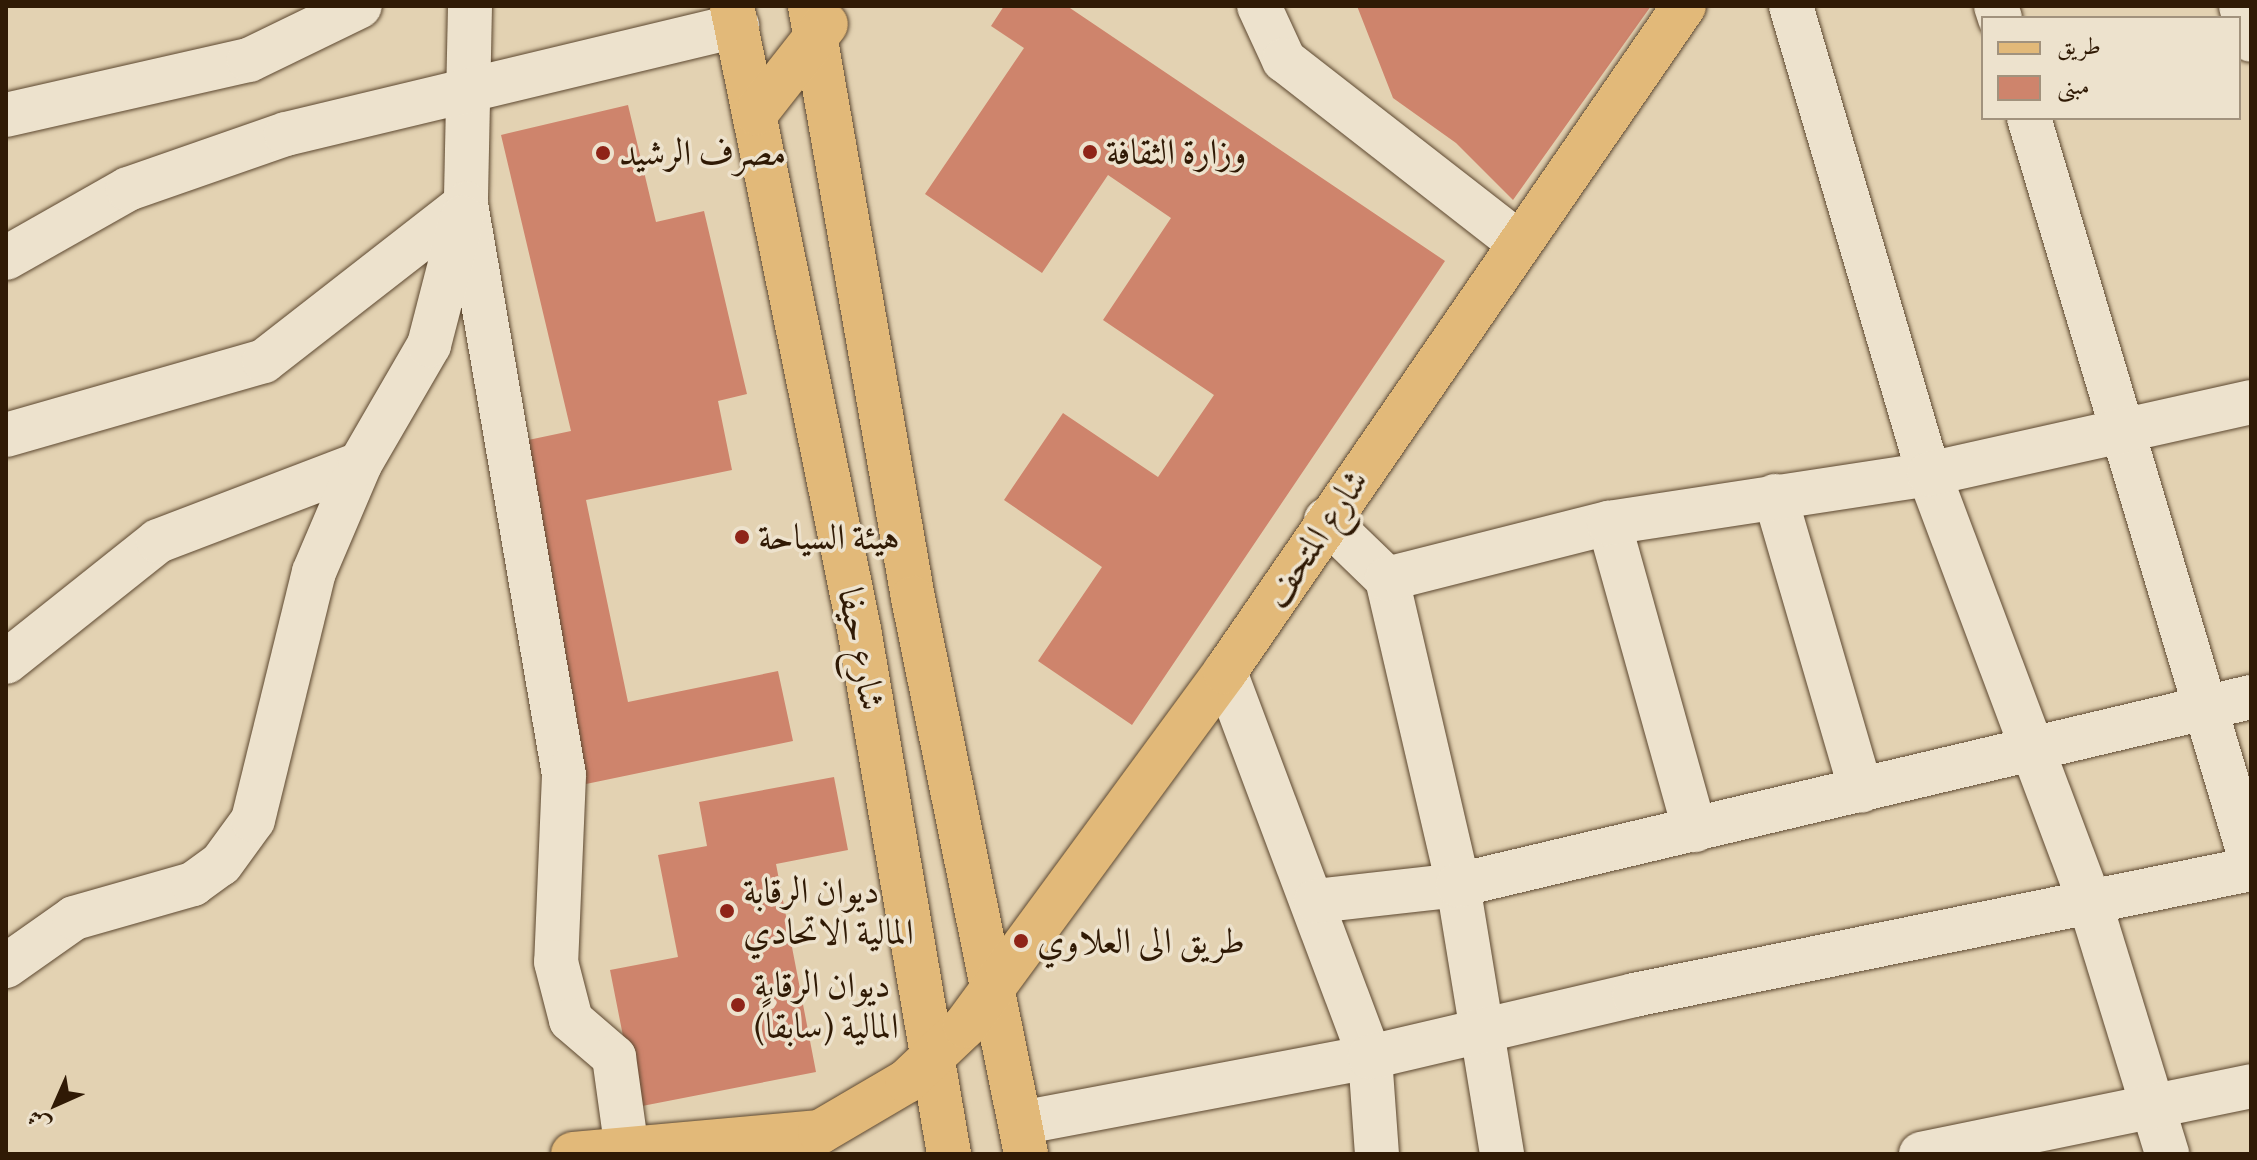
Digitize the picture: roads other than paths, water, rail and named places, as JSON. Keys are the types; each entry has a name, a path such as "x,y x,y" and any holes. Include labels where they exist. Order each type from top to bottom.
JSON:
{"main road":[{"name":"شارع المتحف","path":"936,1076 992,991 1225,672 1326,520 1684,6"},
{"name":"شارع حيفا","path":"734,16 756,113 913,928 949,1154"},
{"name":"شارع حيفا","path":"822,17 913,598 1023,1139"},
{"path":"756,113 822,17"},
{"path":"913,928 939,962 992,991"},
{"path":"573,1154 688,1151 820,1132 878,1101 976,1063 1011,1076"}],"street":[{"path":"6,115 249,60 360,6"},
{"path":"6,966 74,918 193,884 221,864 253,820 314,572 360,464 429,345 466,204 472,89 470,6"},
{"path":"1259,6 1284,60 1519,243"},
{"path":"1791,6 1929,474 2028,752 2090,903 2167,1154"},
{"path":"2241,6 2251,40"},
{"path":"6,258 128,189 286,134 472,89 734,16"},
{"path":"2030,120 2203,709 2251,861"},
{"path":"6,435 264,361 466,204"},
{"path":"466,204 564,775 556,962 571,1020 614,1057 627,1151"},
{"path":"1387,579 1609,523 1929,474 2251,402"},
{"path":"6,662 158,541 360,464"},
{"path":"1775,496 1861,791"},
{"path":"1326,520 1387,579 1458,885 1477,1030 1502,1154"},
{"path":"1609,523 1695,830"},
{"path":"1225,672 1316,901 1370,1057 1377,1154"},
{"path":"1316,901 1458,885 2251,697"},
{"path":"1023,1139 1477,1030 2251,869"},
{"path":"1921,1154 2251,1086"}],"place":[{"name":"وزارة الثقافة","path":"1090,152"},
{"name":"مصرف الرشيد","path":"603,153"},
{"name":"هيئة السياحة","path":"742,537"},
{"name":"ديوان الرقابة المالية الاتحادي","path":"727,911"},
{"name":"طريق الى العلاوي","path":"1021,941"},
{"name":"ديوان الرقابة المالية (سابقاً)","path":"738,1005"}]}
